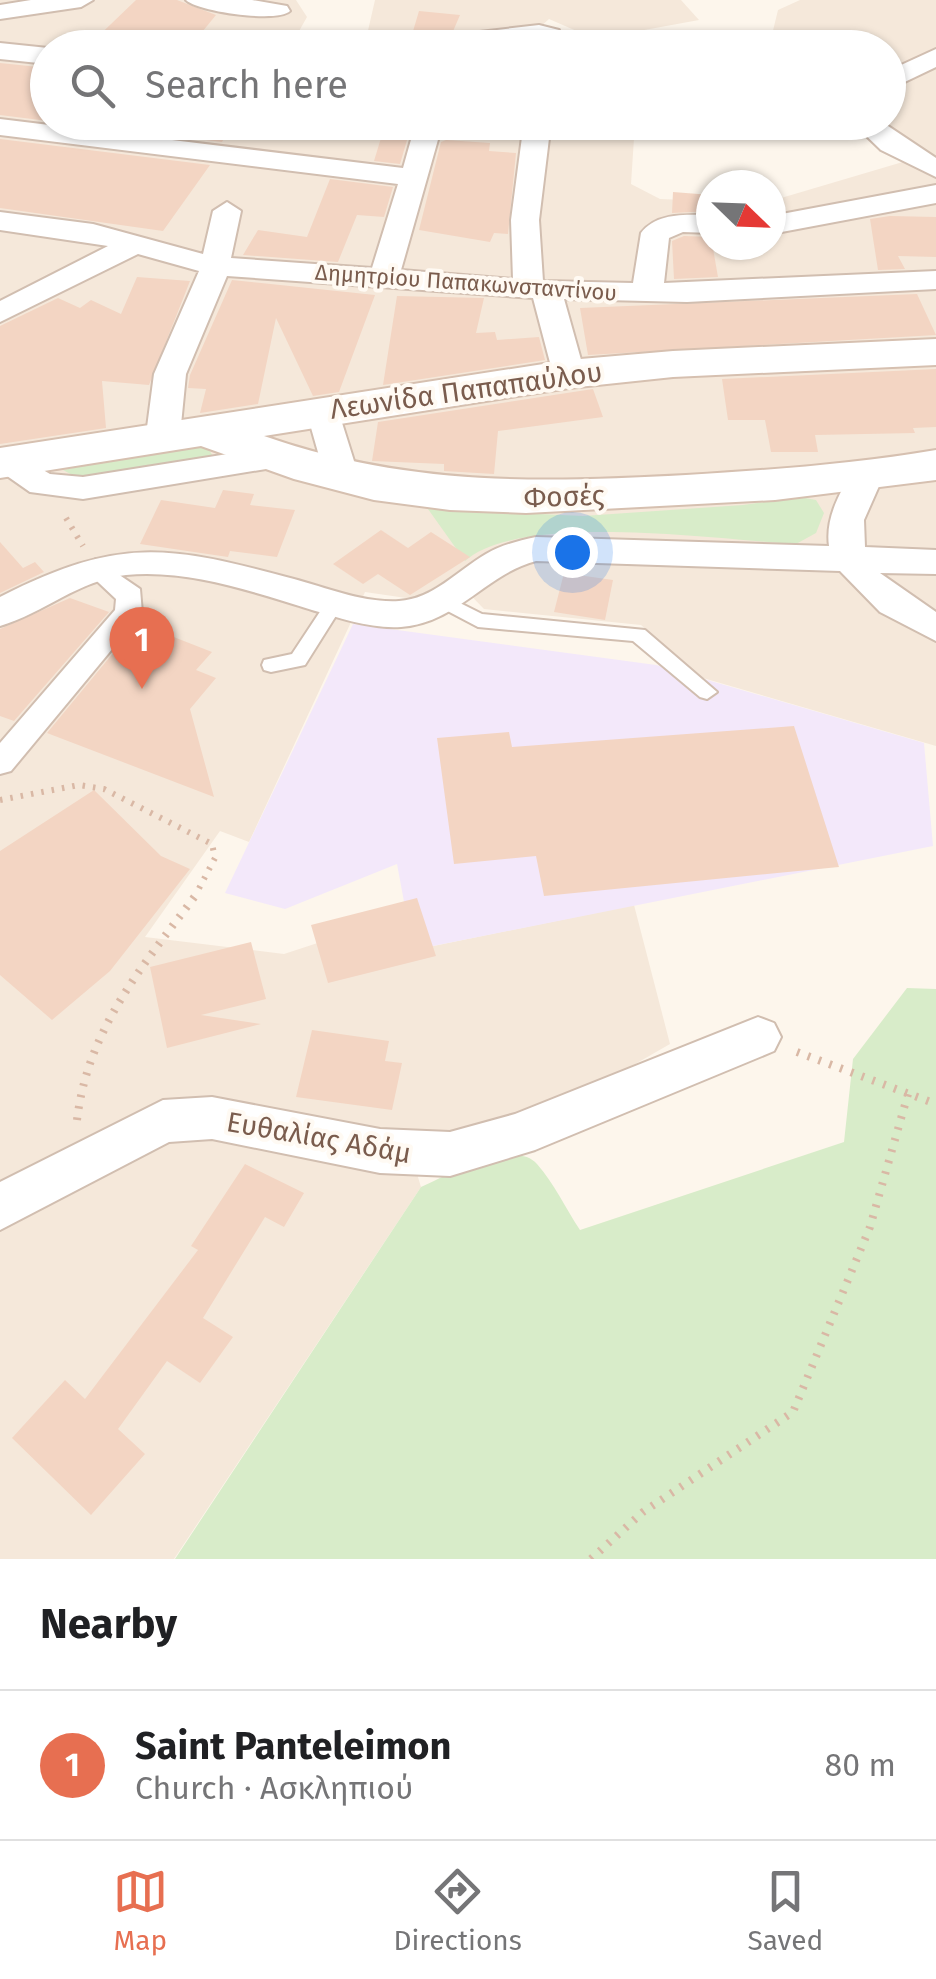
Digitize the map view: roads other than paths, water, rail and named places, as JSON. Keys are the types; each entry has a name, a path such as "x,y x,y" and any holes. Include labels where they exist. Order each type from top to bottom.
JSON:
{"main road":[{"name":"Λεωνίδα Παπαπαύλου","path":"4,462 569,374 673,364 936,352"},
{"name":"Φοσές","path":"181,432 342,477 409,490 515,498 866,477 936,465"}],"street":[{"path":"0,12 81,0"},
{"path":"198,0 278,11"},
{"path":"0,51 30,54"},
{"path":"906,73 936,57"},
{"path":"0,128 30,132"},
{"path":"100,140 415,178"},
{"path":"384,278 425,140"},
{"path":"536,140 525,220 537,290 569,374"},
{"path":"886,140 936,169"},
{"path":"786,222 936,194"},
{"path":"181,432 170,374 215,266 227,211"},
{"name":"Δημητρίου Παπακωνσταντίνου","path":"0,221 93,233 215,266 537,290 648,294 936,280"},
{"path":"648,294 650,250 656,233 679,223 696,224"},
{"path":"0,313 135,244"},
{"path":"0,248 57,257 84,269"},
{"path":"322,410 342,477"},
{"path":"4,462 42,484 71,488 278,457"},
{"path":"866,477 846,525 851,560 898,605 936,628"},
{"path":"0,613 96,568 134,562 191,567 335,603 399,614 430,610 503,560 536,549 936,562"},
{"path":"0,764 128,613 130,596 96,568"},
{"name":"Ευθαλίας Αδάμ","path":"0,1208 146,1128 196,1117 394,1153 450,1154 518,1135 758,1037"}],"lane":[{"path":"446,602 478,620 638,635 707,692"},
{"path":"271,666 298,660 335,603"}],"place":[{"name":"Saint Panteleimon","path":"142,689"}]}
